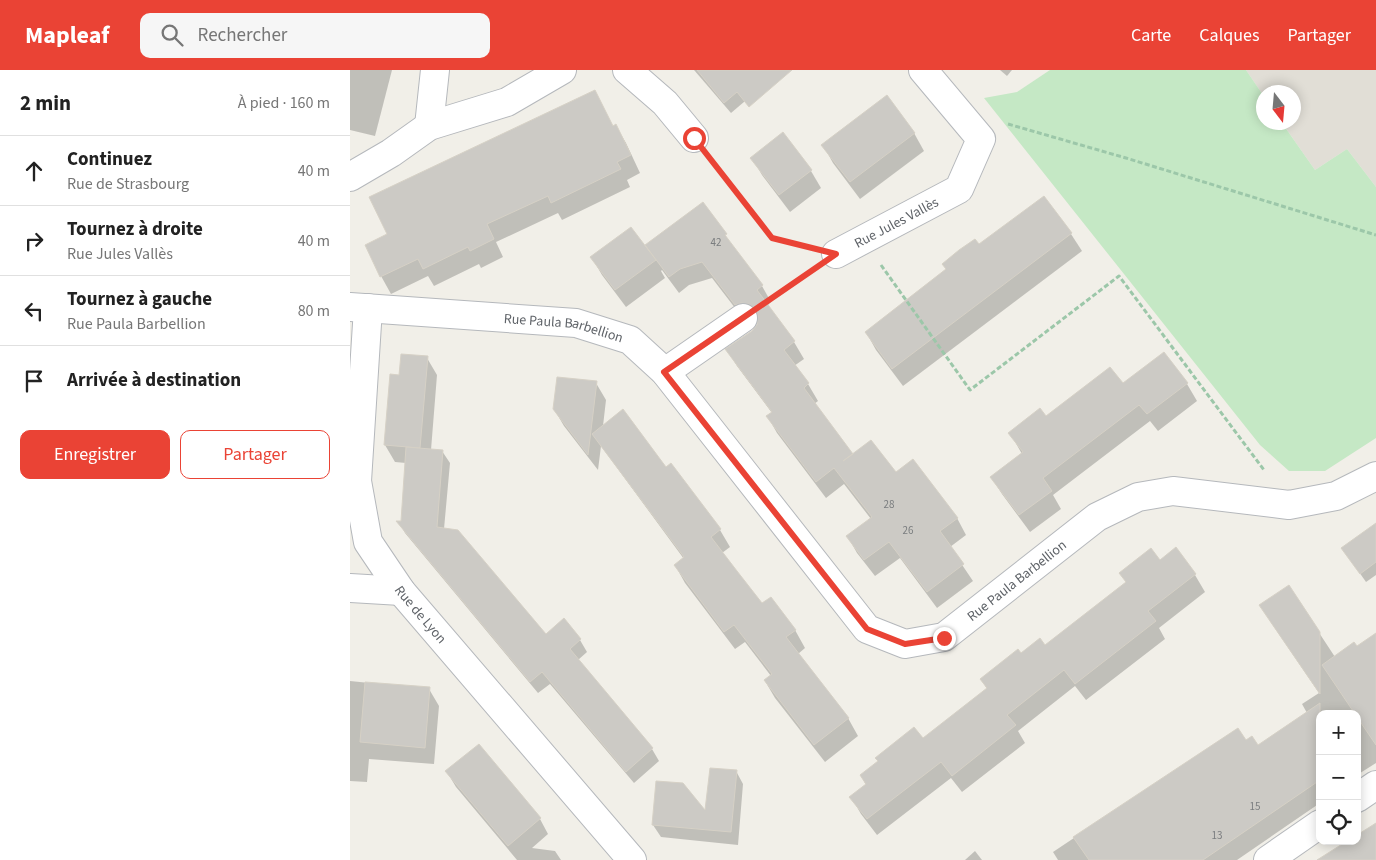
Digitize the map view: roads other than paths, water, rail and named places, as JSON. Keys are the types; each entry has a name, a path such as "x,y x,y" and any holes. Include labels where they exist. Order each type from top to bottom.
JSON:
{"street":[{"path":"429,126 435,70"},
{"path":"350,177 391,153 429,126 507,102 562,70"},
{"path":"627,70 665,103 694,138"},
{"name":"Rue Jules Vallès","path":"836,254 959,189 980,139 923,70"},
{"name":"Rue Paula Barbellion","path":"359,307 576,323 630,340 664,372 867,629 905,644 944,638 1097,518 1138,497 1173,492 1289,505 1336,496 1376,476"},
{"name":"Rue de Lyon","path":"359,307 356,481 368,542 401,591 632,860"},
{"path":"664,372 743,318"},
{"path":"350,588 401,591"},
{"path":"1361,795 1376,786"},
{"path":"1268,860 1316,827"}]}
